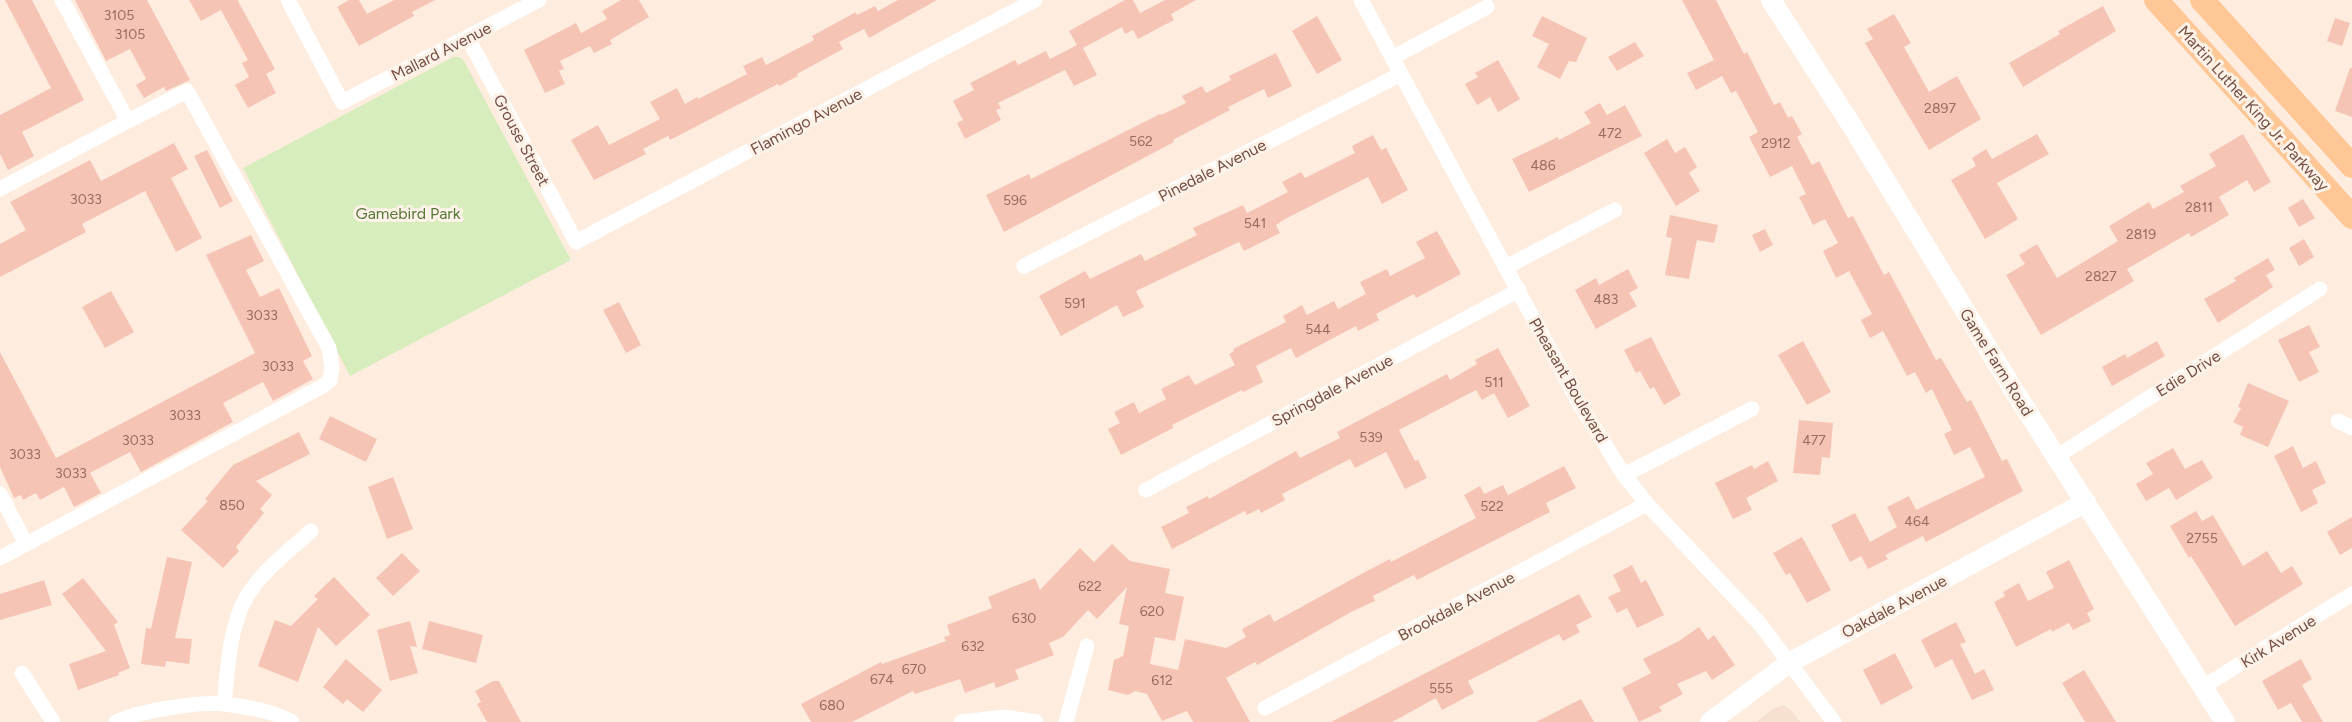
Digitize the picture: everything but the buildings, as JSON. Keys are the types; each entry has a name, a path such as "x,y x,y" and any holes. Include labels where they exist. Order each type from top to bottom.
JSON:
{"main road":[{"name":"Martin Luther King Jr. Parkway","path":"2156,0 2352,217"},
{"name":"Martin Luther King Jr. Parkway","path":"2202,0 2352,166"}],"street":[{"path":"62,0 128,122"},
{"name":"Mallard Avenue","path":"288,0 342,102 539,0"},
{"name":"Flamingo Avenue","path":"576,242 1035,0"},
{"name":"Pheasant Boulevard","path":"1360,0 1580,405 1624,475 1647,504 1760,624 1834,722"},
{"name":"Game Farm Road","path":"1771,0 1852,126 2056,457 2225,722"},
{"path":"1392,58 1487,7"},
{"name":"Grouse Street","path":"468,38 576,242"},
{"name":"Pinedale Avenue","path":"1024,266 1401,74"},
{"path":"0,189 187,91 329,348 332,368 330,380 323,386 0,558"},
{"path":"1506,267 1615,210"},
{"name":"Edie Drive","path":"2056,457 2320,289"},
{"name":"Springdale Avenue","path":"1146,490 1519,291"},
{"path":"1624,475 1752,409"},
{"path":"2338,421 2352,428"},
{"path":"0,494 26,544"},
{"name":"Oakdale Avenue","path":"1710,722 1789,663 2086,502"},
{"name":"Brookdale Avenue","path":"1265,708 1647,504"},
{"path":"224,704 231,641 246,597 270,567 311,531"},
{"name":"Kirk Avenue","path":"2203,687 2352,594"},
{"path":"1066,722 1087,646"},
{"path":"22,673 53,722"},
{"path":"116,722 172,708 224,704 284,717 292,722"},
{"path":"961,722 1005,717 1036,722"}],"shaded area":[{"path":"1783,705 1791,710 1800,722 1757,722 1771,710"}],"green space":[{"name":"Gamebird Park","path":"453,57 460,57 464,61 571,260 350,376 243,168"}]}
